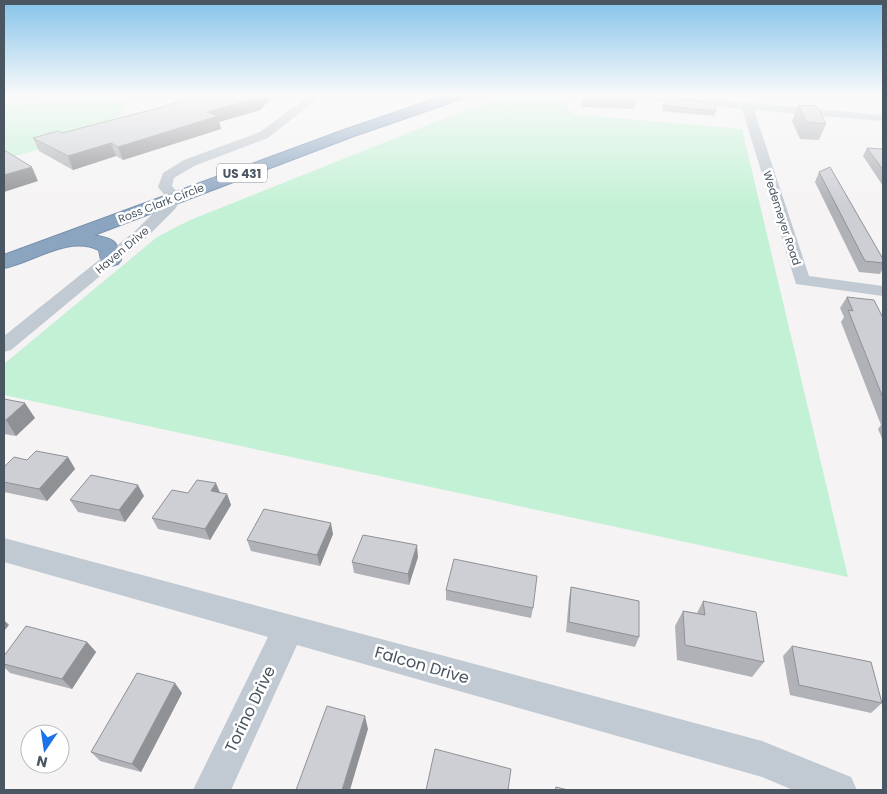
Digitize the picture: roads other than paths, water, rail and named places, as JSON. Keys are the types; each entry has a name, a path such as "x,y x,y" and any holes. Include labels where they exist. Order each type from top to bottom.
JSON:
{"highway":[{"name":"Ross Clark Circle","path":"4,262 55,243 170,193 331,132"},
{"name":"Ross Clark Circle","path":"4,246 353,132"},
{"path":"55,243 86,240 100,241 109,247 111,260"}],"street":[{"name":"Haven Drive","path":"4,346 111,260 157,220 170,193 168,176 181,167 267,132"},
{"name":"Wedemeyer Road","path":"755,132 802,280 883,292"},
{"name":"Falcon Drive","path":"4,550 762,759 838,790"},
{"name":"Torino Drive","path":"212,790 289,628"}]}
